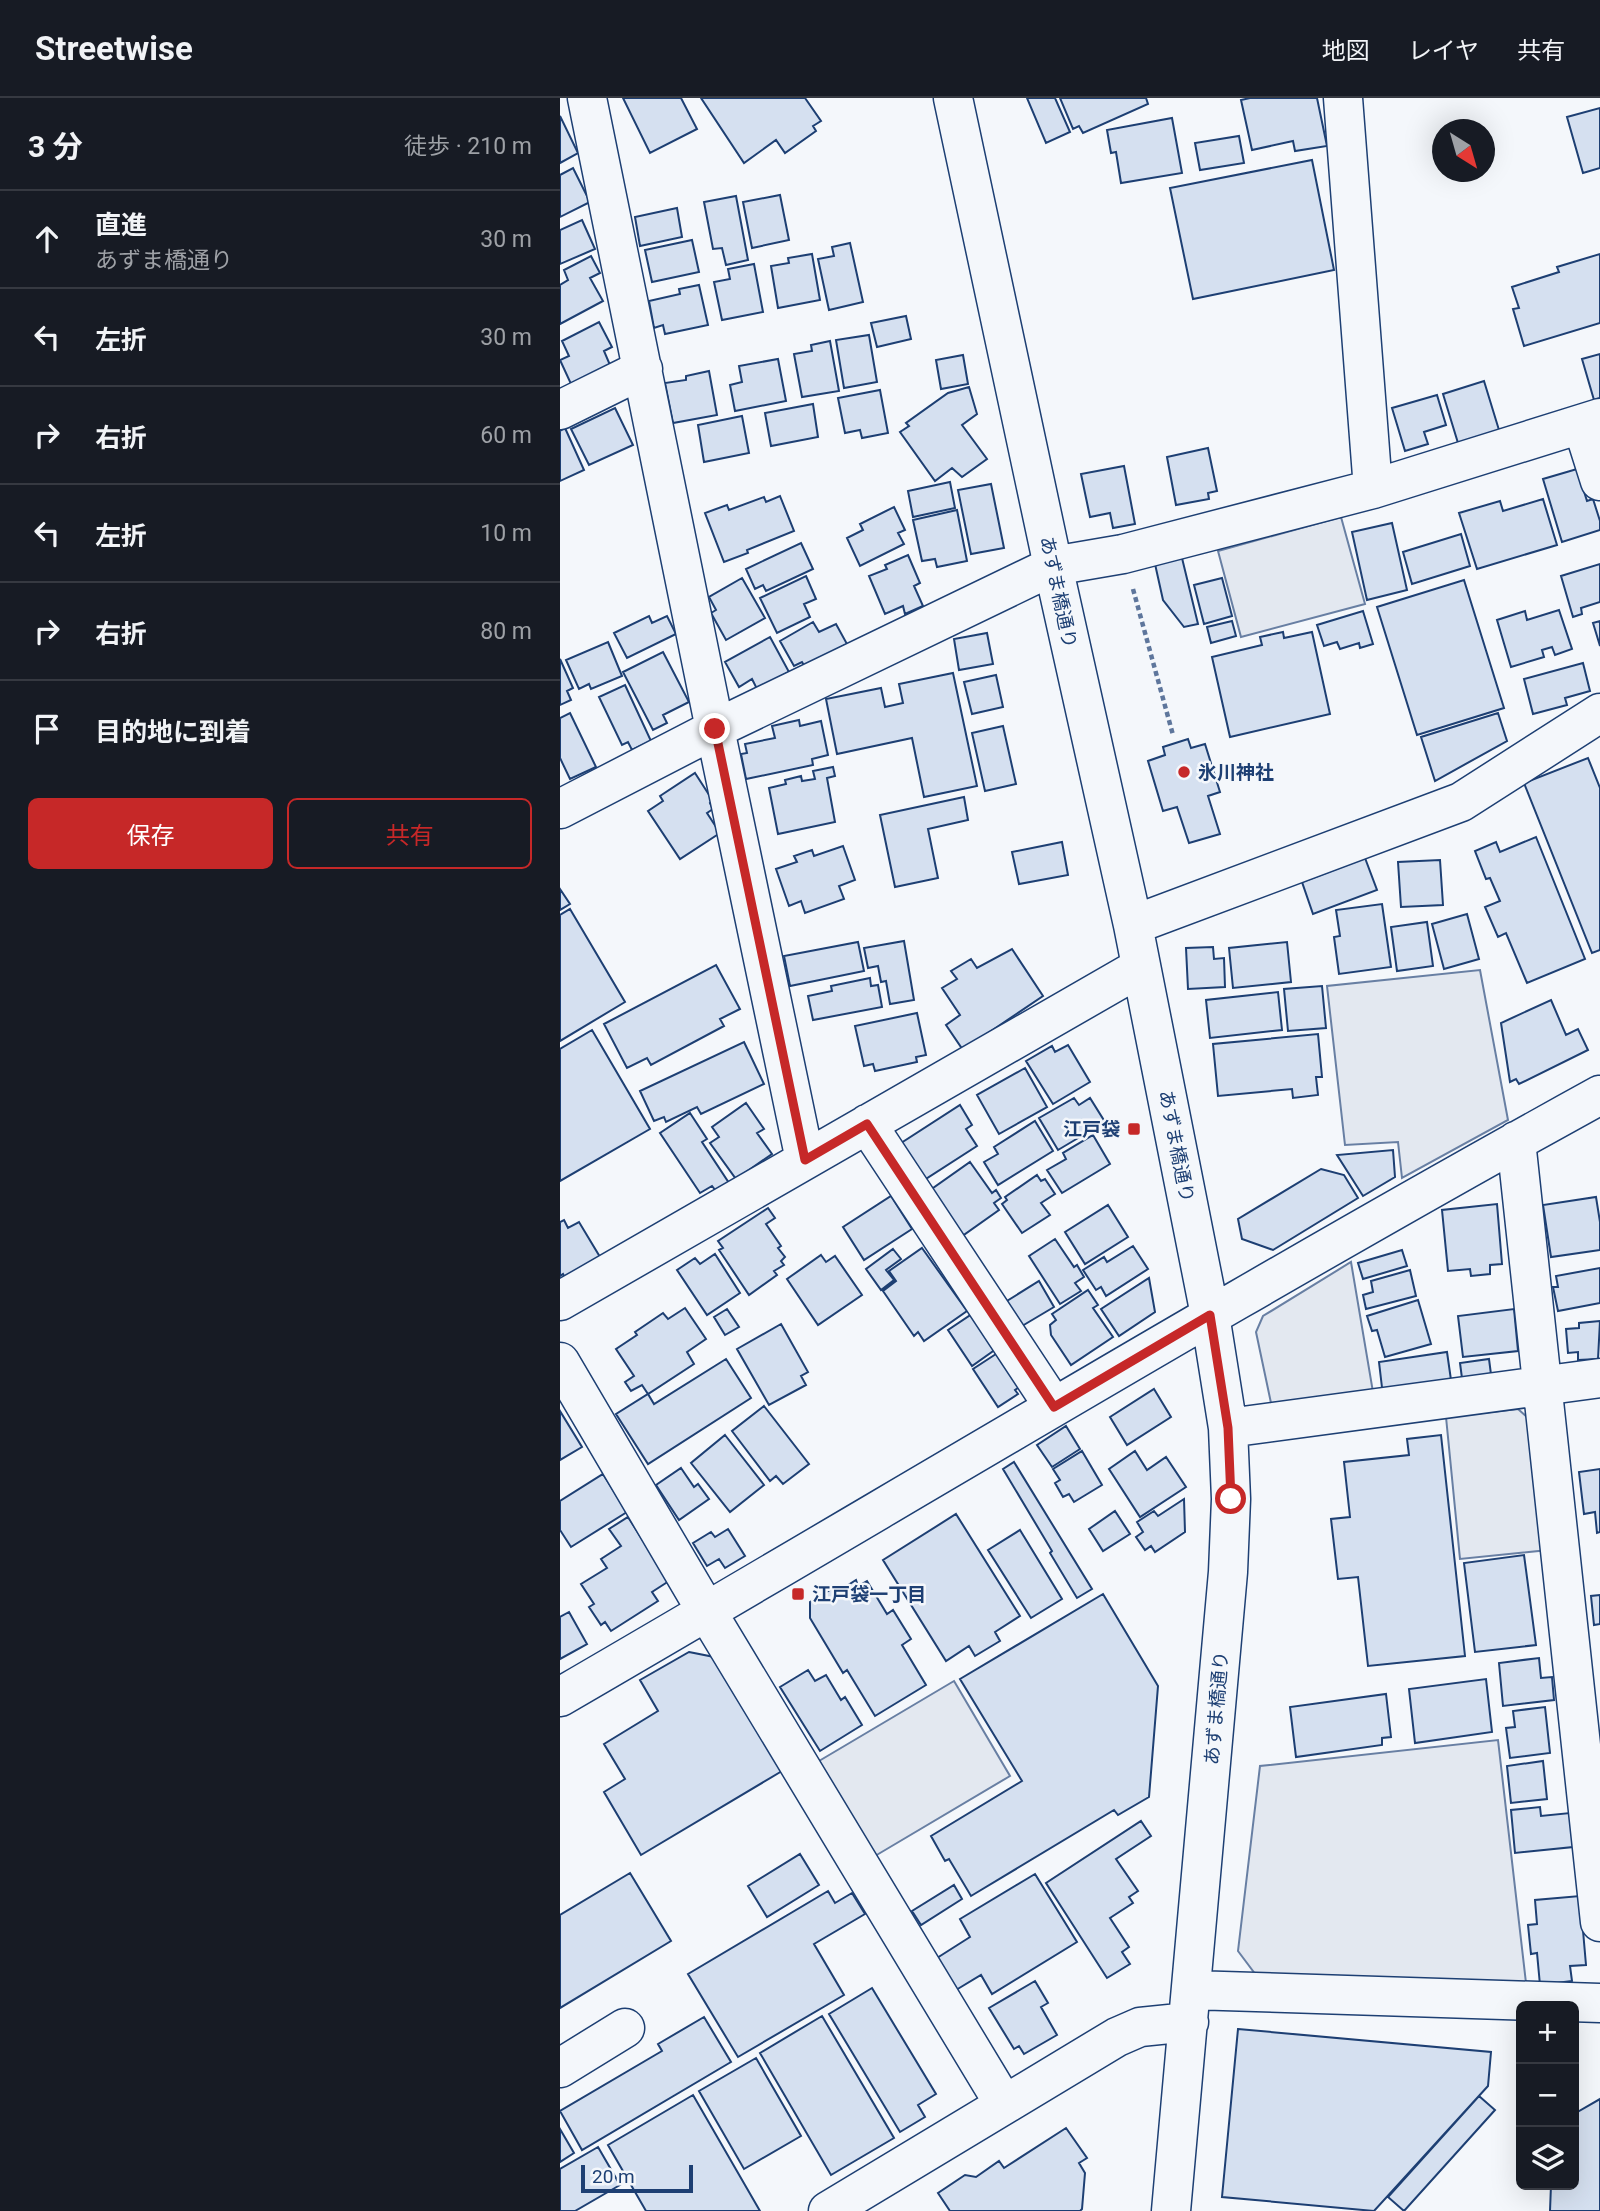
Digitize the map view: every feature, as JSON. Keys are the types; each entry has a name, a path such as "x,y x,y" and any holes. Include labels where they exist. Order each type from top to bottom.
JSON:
{"street":[{"path":"587,98 805,1160"},
{"name":"あずま橋通り","path":"953,98 1133,925 1210,1315 1228,1428 1231,1499 1228,1572 1171,2211"},
{"path":"1343,98 1373,489"},
{"path":"560,410 643,369"},
{"path":"560,809 715,729 1053,566 1123,554 1373,489 1591,421 1600,481"},
{"path":"1133,925 1461,802 1600,713"},
{"path":"560,1301 1141,967"},
{"path":"560,1697 1210,1315 1600,1095"},
{"path":"867,1124 1054,1407"},
{"path":"1516,1141 1542,1387 1588,1689 1600,1922"},
{"path":"560,1362 707,1612 1004,2104"},
{"path":"1228,1428 1600,1378"},
{"path":"828,2211 1117,2037 1190,2006 1600,2003"},
{"path":"560,2067 625,2028"}],"path":[{"path":"1123,554 1172,734"}],"shaded area":[{"path":"1341,517 1365,604 1241,637 1218,551"},
{"path":"1480,970 1508,1120 1402,1178 1398,1142 1345,1145 1327,986"},
{"path":"1351,1262 1374,1398 1271,1403 1256,1332 1263,1316"},
{"path":"1518,1409 1535,1424 1548,1550 1460,1559 1446,1417"},
{"path":"954,1681 1010,1776 875,1856 819,1761"},
{"path":"1498,1740 1526,1983 1256,1975 1238,1951 1260,1766"}],"building":[{"path":"623,98 681,98 697,129 650,153"},
{"path":"701,98 805,98 821,121 813,126 816,131 785,153 776,140 744,163"},
{"path":"1027,98 1055,98 1070,132 1046,143"},
{"path":"1060,98 1146,98 1148,104 1083,133 1079,126 1073,129"},
{"path":"1317,98 1327,146 1295,151 1293,141 1252,150 1241,100"},
{"path":"1600,108 1600,168 1583,173 1567,117"},
{"path":"560,116 578,153 560,163"},
{"path":"1172,118 1182,173 1121,183 1116,152 1111,153 1107,130"},
{"path":"1239,136 1244,163 1200,170 1195,143"},
{"path":"1312,160 1334,270 1193,299 1170,188"},
{"path":"573,168 590,202 560,217 560,175"},
{"path":"780,195 789,240 752,248 743,202"},
{"path":"736,196 748,260 726,265 722,248 713,249 704,202"},
{"path":"677,208 682,237 640,246 635,217"},
{"path":"582,220 595,249 560,264 560,230"},
{"path":"692,240 699,272 652,282 645,250"},
{"path":"850,243 863,302 829,310 818,259 834,256 832,247"},
{"path":"812,254 820,300 778,308 771,266 789,263 788,258"},
{"path":"1600,254 1600,323 1524,346 1513,309 1519,308 1512,287 1559,272 1557,267"},
{"path":"591,256 600,273 590,278 603,301 560,324 560,285 568,280 564,270"},
{"path":"754,264 763,312 722,320 714,282 730,279 728,269"},
{"path":"699,285 708,325 665,334 663,325 654,328 649,301 680,294 679,289"},
{"path":"906,316 911,339 877,347 871,323"},
{"path":"599,322 612,347 604,351 610,365 571,384 560,360 569,356 562,341"},
{"path":"869,335 877,382 844,388 836,340"},
{"path":"830,341 839,391 802,397 794,354 812,351 811,345"},
{"path":"1600,354 1600,398 1594,400 1582,359"},
{"path":"963,355 968,384 941,389 936,360"},
{"path":"778,359 786,401 735,411 730,385 742,382 739,366"},
{"path":"709,371 717,415 673,423 665,383 686,380 686,376"},
{"path":"1484,381 1499,430 1458,443 1443,394"},
{"path":"969,387 977,414 962,425 987,459 962,477 952,468 935,481 900,432 909,426 906,423 948,393"},
{"path":"880,390 888,433 862,438 860,430 845,433 838,398"},
{"path":"1437,395 1446,425 1424,432 1428,444 1405,451 1392,408"},
{"path":"813,404 818,437 771,446 765,413"},
{"path":"615,408 633,445 589,465 571,429"},
{"path":"742,416 749,453 704,462 698,425"},
{"path":"565,428 584,470 560,481 560,431"},
{"path":"1208,448 1217,491 1208,493 1209,499 1176,505 1167,457"},
{"path":"1124,466 1135,524 1113,528 1110,513 1090,517 1081,474"},
{"path":"1577,469 1587,501 1593,499 1600,530 1562,542 1543,479"},
{"path":"950,482 955,508 913,517 908,491"},
{"path":"991,484 1004,548 971,554 958,490"},
{"path":"780,496 794,531 724,562 705,513 727,505 729,510 764,497 766,502"},
{"path":"1543,499 1557,545 1477,569 1459,513 1500,501 1503,511"},
{"path":"894,507 905,530 898,533 904,544 860,566 847,538 863,530 860,524"},
{"path":"957,510 967,561 937,567 935,559 922,561 913,520"},
{"path":"1392,523 1407,590 1367,600 1352,532"},
{"path":"1461,534 1470,566 1412,584 1403,552"},
{"path":"801,543 813,569 766,591 763,585 755,589 746,569"},
{"path":"908,555 920,583 914,586 923,606 905,614 903,606 885,614 869,576 887,569 885,565"},
{"path":"1182,558 1198,624 1184,627 1163,600 1155,564"},
{"path":"1600,564 1600,602 1581,608 1582,614 1573,617 1561,576"},
{"path":"806,576 816,599 804,604 810,617 777,633 760,598"},
{"path":"742,578 765,618 726,640 711,613 716,610 709,597"},
{"path":"1222,578 1232,616 1204,624 1194,585"},
{"path":"1464,580 1504,708 1417,735 1377,607"},
{"path":"1559,610 1572,649 1555,655 1552,647 1542,650 1544,657 1511,667 1497,620 1525,611 1527,620"},
{"path":"1363,611 1373,644 1360,648 1359,643 1340,649 1337,642 1324,646 1317,625"},
{"path":"649,616 652,623 667,616 676,634 627,658 614,633"},
{"path":"1232,621 1236,636 1211,643 1207,627"},
{"path":"1600,621 1600,646 1593,623"},
{"path":"813,622 819,632 836,624 847,644 805,667 802,662 794,666 780,641"},
{"path":"1283,632 1284,638 1312,632 1330,714 1230,737 1212,657 1262,645 1260,637"},
{"path":"987,633 993,664 959,670 954,639"},
{"path":"770,637 789,672 757,689 752,679 739,687 725,662"},
{"path":"608,642 622,676 591,689 589,684 579,689 566,660"},
{"path":"663,652 689,702 663,715 667,723 653,730 623,672"},
{"path":"560,659 573,688 567,691 571,700 560,705"},
{"path":"1583,663 1590,691 1565,698 1567,705 1533,714 1524,679"},
{"path":"953,673 977,786 924,797 912,738 837,754 826,699 881,688 885,707 903,703 899,684"},
{"path":"996,675 1003,707 972,714 964,682"},
{"path":"625,685 651,741 632,750 628,742 622,745 599,697"},
{"path":"570,713 596,767 570,779 560,758 560,718"},
{"path":"1498,713 1507,741 1435,781 1421,737"},
{"path":"799,720 800,726 821,721 828,755 812,759 813,765 746,779 741,754 747,753 745,744 775,738 772,726"},
{"path":"1003,726 1016,784 985,791 972,733"},
{"path":"1188,739 1191,748 1205,744 1220,792 1208,796 1220,834 1189,843 1177,807 1163,811 1148,761 1165,755 1163,747"},
{"path":"1588,758 1600,788 1600,950 1592,953 1524,783"},
{"path":"833,767 835,776 827,778 835,822 778,834 769,788 786,784 785,780 801,776 802,781 815,779 813,771"},
{"path":"695,773 713,801 710,803 713,809 707,813 720,833 680,859 648,811 663,801 660,796"},
{"path":"964,797 968,820 928,829 938,878 895,887 880,815"},
{"path":"1536,837 1585,959 1527,983 1506,933 1498,937 1485,907 1500,901 1490,878 1486,879 1475,851 1496,842 1500,852"},
{"path":"1062,842 1068,875 1019,884 1012,852"},
{"path":"843,846 855,880 839,886 844,899 805,913 801,901 789,906 776,869 797,862 794,856 812,850 814,856"},
{"path":"1365,858 1377,890 1313,914 1302,882"},
{"path":"1440,860 1443,905 1401,907 1398,862"},
{"path":"560,889 570,904 560,910"},
{"path":"1382,904 1391,967 1339,974 1334,937 1340,936 1336,910"},
{"path":"570,909 625,1002 560,1041 560,915"},
{"path":"1467,914 1479,959 1444,969 1432,924"},
{"path":"1427,922 1433,966 1397,971 1391,927"},
{"path":"904,941 914,1000 890,1004 886,981 881,982 878,966 868,968 864,948"},
{"path":"858,942 864,971 790,986 784,956"},
{"path":"1287,942 1291,982 1233,988 1229,948"},
{"path":"1213,947 1214,959 1224,958 1225,987 1188,989 1186,948"},
{"path":"1012,949 1043,996 963,1050 946,1025 960,1015 942,988 957,979 951,971 971,959 977,968"},
{"path":"716,965 740,1009 720,1019 724,1026 651,1065 647,1058 627,1068 604,1024"},
{"path":"870,978 871,986 878,985 882,1007 813,1020 808,996 832,991 831,986"},
{"path":"1322,986 1326,1028 1288,1031 1284,989"},
{"path":"1278,992 1282,1030 1210,1038 1206,1000"},
{"path":"1551,1000 1566,1035 1578,1029 1588,1050 1519,1084 1516,1079 1510,1082 1501,1023"},
{"path":"917,1013 926,1055 916,1057 917,1062 875,1071 873,1064 864,1066 855,1026"},
{"path":"592,1030 650,1129 560,1181 560,1049"},
{"path":"1318,1034 1322,1077 1316,1077 1318,1095 1293,1098 1292,1089 1218,1096 1213,1044"},
{"path":"744,1042 764,1084 701,1114 697,1107 666,1122 664,1117 654,1121 640,1091"},
{"path":"1068,1045 1090,1082 1053,1104 1026,1061 1052,1046 1055,1052"},
{"path":"1025,1068 1047,1107 999,1134 977,1095"},
{"path":"1074,1098 1079,1105 1090,1098 1105,1122 1058,1150 1039,1118"},
{"path":"746,1103 764,1129 757,1133 772,1154 736,1179 710,1143 719,1137 712,1127"},
{"path":"960,1105 972,1125 966,1129 977,1146 921,1182 898,1145"},
{"path":"690,1113 707,1139 702,1142 729,1183 716,1191 712,1186 700,1193 660,1133"},
{"path":"1035,1121 1053,1151 998,1185 984,1162 998,1154 994,1147"},
{"path":"1093,1135 1110,1164 1062,1193 1047,1170 1066,1159 1063,1153"},
{"path":"1393,1150 1395,1177 1363,1196 1337,1155"},
{"path":"970,1162 992,1193 996,1190 1001,1198 994,1203 999,1210 958,1239 926,1193"},
{"path":"1321,1169 1344,1175 1358,1198 1273,1250 1242,1239 1238,1219"},
{"path":"1037,1175 1041,1181 1045,1179 1055,1194 1041,1203 1050,1215 1022,1233 1002,1204 1007,1200 1005,1197"},
{"path":"891,1196 912,1229 864,1260 843,1227"},
{"path":"1596,1197 1600,1222 1600,1250 1551,1257 1543,1205"},
{"path":"1497,1204 1502,1264 1490,1265 1490,1274 1471,1276 1470,1269 1448,1271 1442,1210"},
{"path":"1108,1205 1128,1237 1085,1264 1065,1232"},
{"path":"768,1208 775,1218 766,1224 781,1246 778,1248 785,1257 781,1261 784,1265 774,1271 777,1275 749,1295 719,1250 723,1248 718,1241"},
{"path":"564,1220 568,1228 579,1222 600,1257 565,1278 563,1274 560,1276 560,1222"},
{"path":"1055,1239 1084,1277 1075,1283 1081,1291 1060,1304 1029,1256"},
{"path":"1133,1246 1148,1269 1106,1296 1101,1287 1096,1290 1083,1270 1104,1257 1107,1262"},
{"path":"922,1248 967,1311 924,1341 918,1332 914,1336 883,1291 896,1281 889,1271"},
{"path":"893,1249 901,1259 886,1270 894,1280 881,1290 866,1269"},
{"path":"1402,1250 1407,1266 1363,1279 1358,1263"},
{"path":"715,1254 740,1293 707,1315 677,1270 695,1258 700,1264"},
{"path":"821,1255 826,1262 835,1256 862,1295 818,1325 787,1279"},
{"path":"1600,1268 1600,1303 1558,1311 1553,1287 1558,1287 1556,1276"},
{"path":"1410,1270 1416,1296 1366,1309 1363,1295 1373,1292 1371,1281"},
{"path":"1149,1278 1155,1312 1119,1336 1101,1309"},
{"path":"1039,1281 1054,1307 1017,1329 1002,1304"},
{"path":"1088,1290 1098,1305 1093,1308 1113,1337 1071,1365 1051,1335 1050,1325 1056,1320 1052,1314"},
{"path":"1418,1300 1431,1344 1385,1357 1377,1330 1372,1331 1367,1316"},
{"path":"685,1308 706,1339 687,1352 694,1364 648,1394 642,1385 631,1391 625,1382 634,1376 616,1349 663,1313 668,1319"},
{"path":"727,1309 739,1327 725,1335 714,1317"},
{"path":"1514,1309 1518,1351 1463,1357 1458,1316"},
{"path":"972,1314 996,1349 972,1366 948,1330"},
{"path":"1600,1321 1598,1359 1578,1360 1578,1352 1568,1353 1566,1329 1579,1328 1579,1323"},
{"path":"781,1324 808,1372 801,1376 806,1385 769,1405 737,1349"},
{"path":"999,1352 1022,1385 1015,1390 1018,1394 998,1407 973,1369"},
{"path":"1447,1352 1452,1387 1383,1396 1379,1362"},
{"path":"726,1359 751,1398 648,1464 616,1414 648,1394 654,1404"},
{"path":"1489,1359 1492,1382 1463,1386 1460,1363"},
{"path":"1154,1389 1171,1417 1127,1445 1110,1417"},
{"path":"764,1406 809,1464 783,1484 776,1476 770,1481 732,1431"},
{"path":"560,1411 582,1447 560,1460"},
{"path":"1066,1426 1080,1449 1052,1467 1037,1445"},
{"path":"725,1435 764,1485 730,1512 691,1463"},
{"path":"1441,1435 1465,1656 1368,1666 1358,1577 1338,1579 1331,1519 1350,1517 1344,1462 1409,1455 1407,1439"},
{"path":"1082,1451 1102,1485 1074,1502 1069,1494 1063,1497 1055,1483 1060,1480 1053,1469"},
{"path":"1135,1451 1147,1470 1166,1457 1186,1487 1140,1517 1109,1469"},
{"path":"1014,1462 1092,1589 1077,1598 1003,1469"},
{"path":"681,1468 694,1487 698,1484 709,1499 679,1520 656,1485"},
{"path":"1600,1469 1600,1532 1597,1533 1595,1512 1584,1514 1579,1472"},
{"path":"603,1474 627,1512 571,1547 560,1530 560,1501"},
{"path":"1184,1499 1185,1532 1155,1552 1151,1546 1145,1550 1136,1537 1143,1532 1137,1522 1154,1511 1158,1516"},
{"path":"1115,1511 1130,1534 1103,1551 1089,1529"},
{"path":"956,1514 1020,1616 995,1632 1000,1641 975,1656 969,1646 946,1661 883,1560"},
{"path":"628,1517 669,1581 652,1592 658,1601 611,1631 605,1622 601,1625 589,1607 594,1604 581,1584 607,1568 601,1559 621,1546 609,1529"},
{"path":"728,1529 745,1556 725,1568 719,1559 707,1566 693,1543 711,1532 715,1537"},
{"path":"1020,1530 1062,1599 1031,1618 988,1550"},
{"path":"1524,1555 1536,1645 1475,1652 1464,1563"},
{"path":"856,1580 858,1586 867,1581 887,1614 893,1610 911,1639 902,1645 926,1685 875,1716 847,1670 843,1673 810,1618 810,1602 835,1587 837,1592"},
{"path":"1103,1594 1158,1686 1149,1797 1118,1815 1114,1810 971,1896 949,1859 945,1861 931,1836 1022,1781 960,1679"},
{"path":"1600,1595 1600,1624 1594,1625 1591,1596"},
{"path":"569,1612 587,1644 560,1659 560,1617"},
{"path":"689,1652 714,1657 782,1771 641,1855 604,1792 625,1779 604,1744 658,1711 640,1680"},
{"path":"1539,1658 1541,1678 1552,1677 1554,1700 1503,1706 1499,1663"},
{"path":"808,1670 815,1681 826,1675 841,1700 845,1697 862,1725 820,1751 780,1687"},
{"path":"1486,1679 1492,1732 1415,1743 1409,1689"},
{"path":"1386,1694 1391,1737 1382,1738 1382,1745 1296,1757 1290,1707"},
{"path":"1545,1707 1550,1753 1510,1758 1506,1728 1515,1727 1513,1711"},
{"path":"1543,1761 1547,1799 1511,1803 1507,1766"},
{"path":"1540,1807 1541,1816 1570,1813 1573,1847 1515,1853 1511,1810"},
{"path":"1141,1821 1151,1836 1116,1859 1138,1891 1129,1897 1133,1903 1110,1918 1129,1947 1122,1952 1130,1964 1107,1978 1046,1883"},
{"path":"800,1854 819,1885 767,1917 748,1886"},
{"path":"630,1873 671,1941 560,2008 560,1915"},
{"path":"1035,1874 1077,1942 992,1994 981,1975 956,1990 937,1958 970,1937 960,1919"},
{"path":"954,1885 962,1899 921,1925 912,1911"},
{"path":"828,1891 835,1903 852,1893 865,1914 814,1944 844,1995 738,2057 688,1974"},
{"path":"1580,1896 1586,1965 1570,1966 1572,1981 1540,1985 1537,1953 1531,1954 1528,1925 1537,1924 1535,1900"},
{"path":"1035,1981 1048,2003 1041,2007 1057,2035 1024,2054 1019,2046 1014,2049 989,2008"},
{"path":"872,1988 936,2094 918,2105 925,2117 900,2132 829,2014"},
{"path":"822,2016 894,2138 831,2175 760,2053"},
{"path":"704,2017 731,2062 582,2150 560,2111 662,2051 658,2044"},
{"path":"1238,2029 1491,2052 1488,2086 1374,2211 1222,2197"},
{"path":"756,2058 801,2136 744,2169 699,2091"},
{"path":"693,2095 760,2211 646,2211 608,2145"},
{"path":"1479,2096 1495,2110 1404,2211 1388,2197"},
{"path":"1600,2099 1600,2211 1550,2211 1551,2190 1579,2190 1579,2111"},
{"path":"1066,2128 1087,2158 1079,2163 1085,2173 1080,2211 950,2211 938,2193 965,2175 976,2177 999,2161 1004,2168"},
{"path":"560,2129 574,2153 560,2162"},
{"path":"598,2147 620,2185 575,2211 560,2211 560,2169"}],"place":[{"name":"氷川神社","path":"1184,772"},
{"name":"江戸袋","path":"1134,1129"},
{"name":"江戸袋一丁目","path":"798,1594"}],"route":[{"path":"715,729 805,1160 867,1124 1054,1407 1210,1315 1228,1428 1231,1499"}]}
